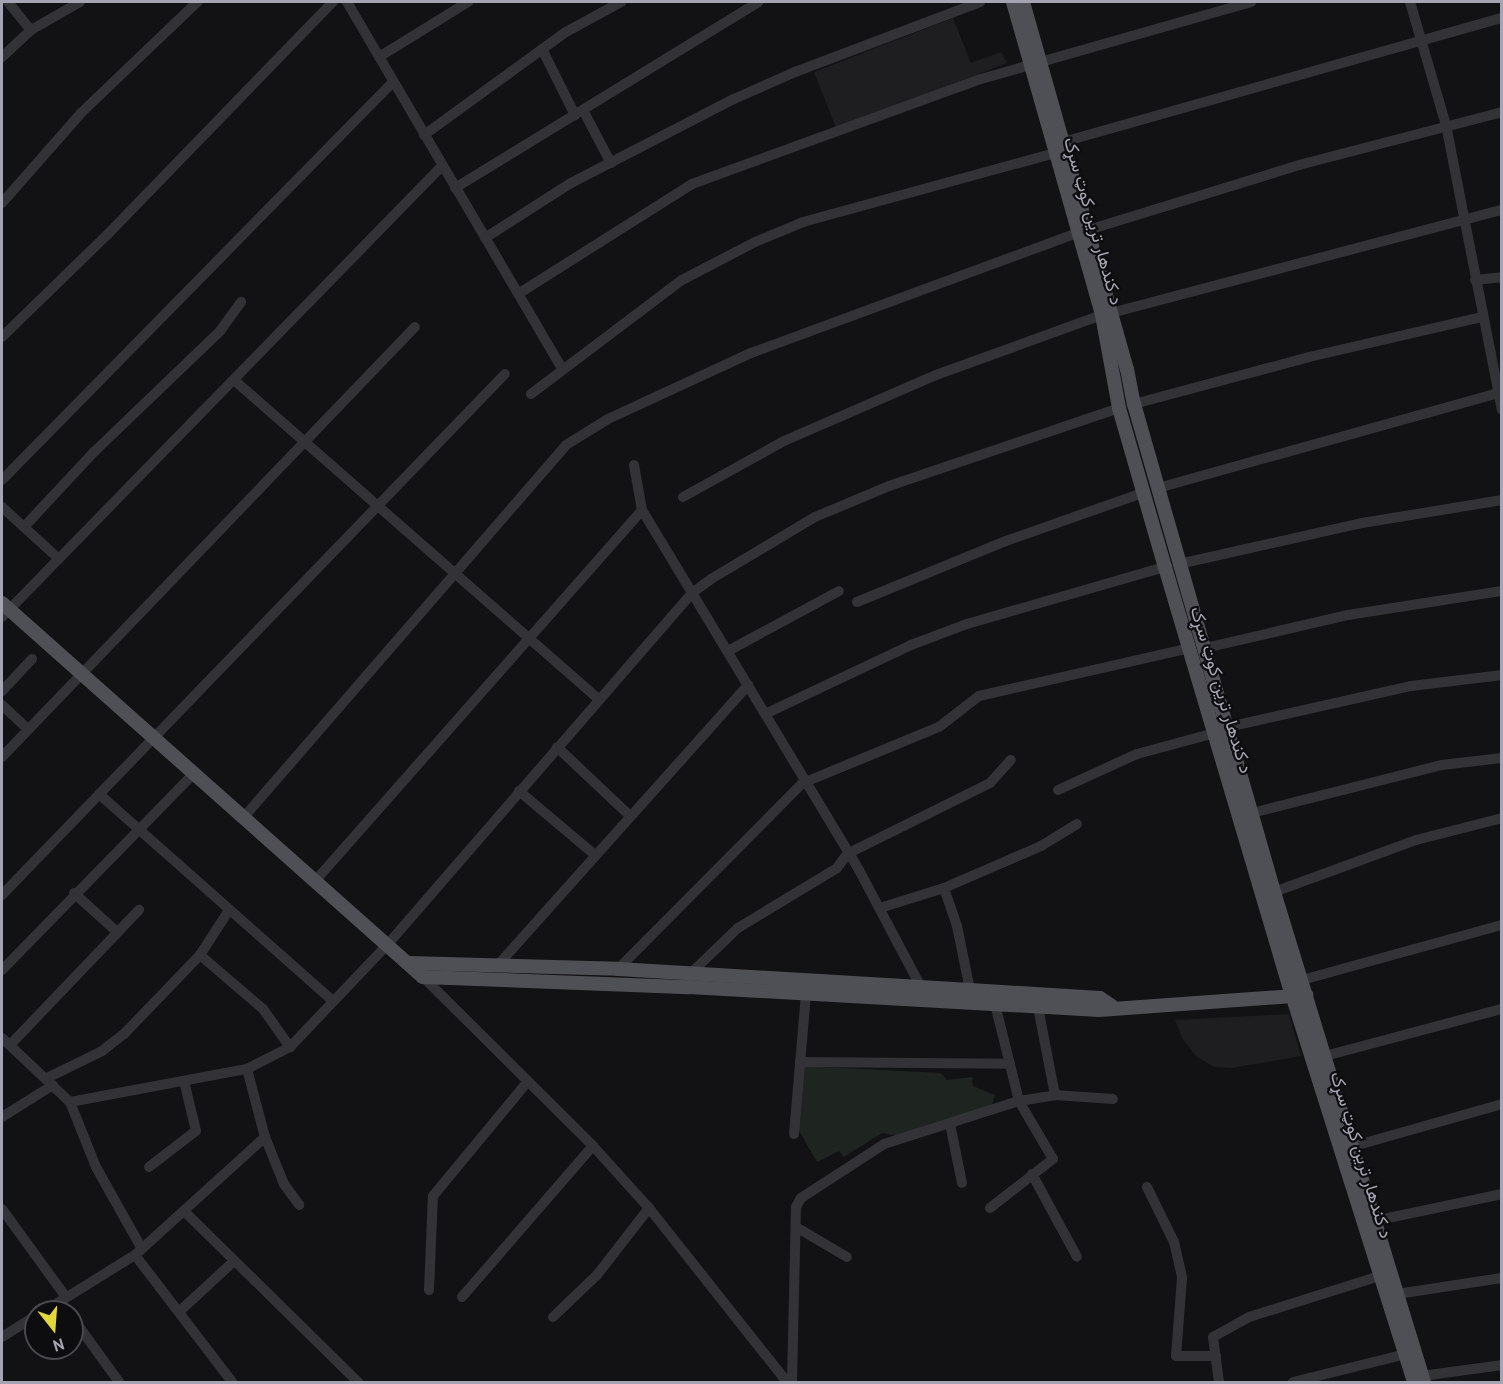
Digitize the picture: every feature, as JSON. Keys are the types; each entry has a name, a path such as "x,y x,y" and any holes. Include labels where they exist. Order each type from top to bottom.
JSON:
{"main road":[{"name":"د کندهار ترين کوټ سړک","path":"1013,2 1035,62 1106,314 1134,404 1165,567 1190,648 1252,813 1251,832 1274,892 1302,980 1300,997 1325,1056 1397,1294 1420,1380"},
{"name":"د کندهار ترين کوټ سړک","path":"1023,2 1035,62"},
{"name":"د کندهار ترين کوټ سړک","path":"1106,314 1119,408 1179,564 1204,648 1221,730 1380,1276 1406,1354 1420,1380"},
{"path":"1119,408 1134,404"},
{"path":"4,610 82,674 423,977 806,993 1099,1010 1112,1006 1178,1007 1300,997"},
{"path":"408,963 618,969 921,987 1100,998 1112,1006"}],"street":[{"path":"8,2 31,30"},
{"path":"2,57 31,30 80,2"},
{"path":"2,202 81,113 197,2"},
{"path":"2,337 108,235 333,2"},
{"path":"347,2 561,368"},
{"path":"379,57 468,2"},
{"path":"424,135 542,49 621,2"},
{"path":"455,188 759,2"},
{"path":"485,238 611,163 795,72 980,2"},
{"path":"518,294 692,184 1035,62 1251,2"},
{"path":"1410,2 1446,124 1502,410"},
{"path":"531,393 561,368 682,280 755,242 803,222 1502,18"},
{"path":"542,49 611,163"},
{"path":"2,480 393,82"},
{"path":"244,817 566,445 608,419 751,353 1083,232 1446,124 1502,112"},
{"path":"4,610 59,558 442,166"},
{"path":"683,497 795,436 936,375 1106,314 1466,217 1502,210"},
{"path":"1475,280 1502,277"},
{"path":"24,527 94,452 220,331 241,302"},
{"path":"1134,404 1482,316"},
{"path":"2,757 415,327"},
{"path":"1489,352 1502,350"},
{"path":"2,895 377,503 505,374"},
{"path":"234,380 458,572 598,699"},
{"path":"857,602 1006,541 1151,490 1498,393"},
{"path":"70,1102 247,1069 290,1047 388,944 692,593 815,517 889,486 1119,408"},
{"path":"634,465 642,510 728,651 803,783 880,908 921,987"},
{"path":"1179,564 1362,523 1502,500"},
{"path":"2,507 59,558"},
{"path":"316,880 642,510"},
{"path":"765,714 911,645 968,624 1165,567"},
{"path":"728,651 839,591"},
{"path":"1204,648 1348,615 1502,591"},
{"path":"618,969 803,783 939,727 979,696 1190,648"},
{"path":"2,691 32,659"},
{"path":"1058,790 1137,754 1221,730 1411,686 1502,675"},
{"path":"497,966 748,685"},
{"path":"2,705 28,729"},
{"path":"557,747 630,816"},
{"path":"1252,813 1442,765 1502,758"},
{"path":"691,973 738,928 837,868 847,854 990,783 1011,760"},
{"path":"2,970 74,893 194,773"},
{"path":"519,791 595,855"},
{"path":"99,794 333,1001"},
{"path":"1274,892 1416,840 1502,818"},
{"path":"880,908 944,888 1041,846 1077,824"},
{"path":"944,888 957,926 970,990"},
{"path":"74,893 116,931"},
{"path":"140,910 116,931 6,1042 70,1102 96,1167 139,1252 232,1383"},
{"path":"2,1117 50,1082 102,1051 124,1034 200,955 229,910"},
{"path":"1302,980 1502,925"},
{"path":"200,955 263,1009 290,1047"},
{"path":"423,977 593,1146 649,1208 789,1383"},
{"path":"794,1134 806,993"},
{"path":"990,1208 1053,1159 1019,1101 995,1004"},
{"path":"1038,1007 1055,1095"},
{"path":"1325,1056 1502,1009"},
{"path":"800,1062 1010,1064"},
{"path":"247,1069 265,1137 284,1184 299,1205"},
{"path":"149,1167 196,1131 184,1081"},
{"path":"429,1290 433,1196 528,1081"},
{"path":"789,1383 798,1202 884,1144 1019,1101 1055,1095 1113,1099"},
{"path":"1353,1146 1502,1104"},
{"path":"950,1124 962,1183"},
{"path":"2,1209 63,1299 139,1252 265,1137"},
{"path":"462,1297 593,1146"},
{"path":"1032,1174 1077,1257"},
{"path":"1147,1187 1174,1242 1182,1278 1176,1356 1216,1356"},
{"path":"1374,1221 1502,1194"},
{"path":"553,1317 597,1275 649,1208"},
{"path":"185,1212 233,1262 358,1383"},
{"path":"796,1227 847,1257"},
{"path":"181,1310 233,1262"},
{"path":"1219,1383 1213,1337 1249,1317 1380,1276"},
{"path":"1397,1294 1502,1278"},
{"path":"2,1337 24,1323"},
{"path":"84,1334 119,1383"},
{"path":"1293,1383 1406,1354"},
{"path":"1420,1380 1502,1365"}],"shaded area":[{"path":"953,18 971,63 1001,52 1007,63 836,128 814,72"},
{"path":"1289,1014 1301,1056 1232,1068 1214,1067 1196,1056 1182,1038 1175,1020"},
{"path":"804,1066 941,1073 947,1080 972,1077 973,1086 995,1095 992,1105 898,1136 882,1133 844,1157 839,1151 817,1162 798,1129"}]}
